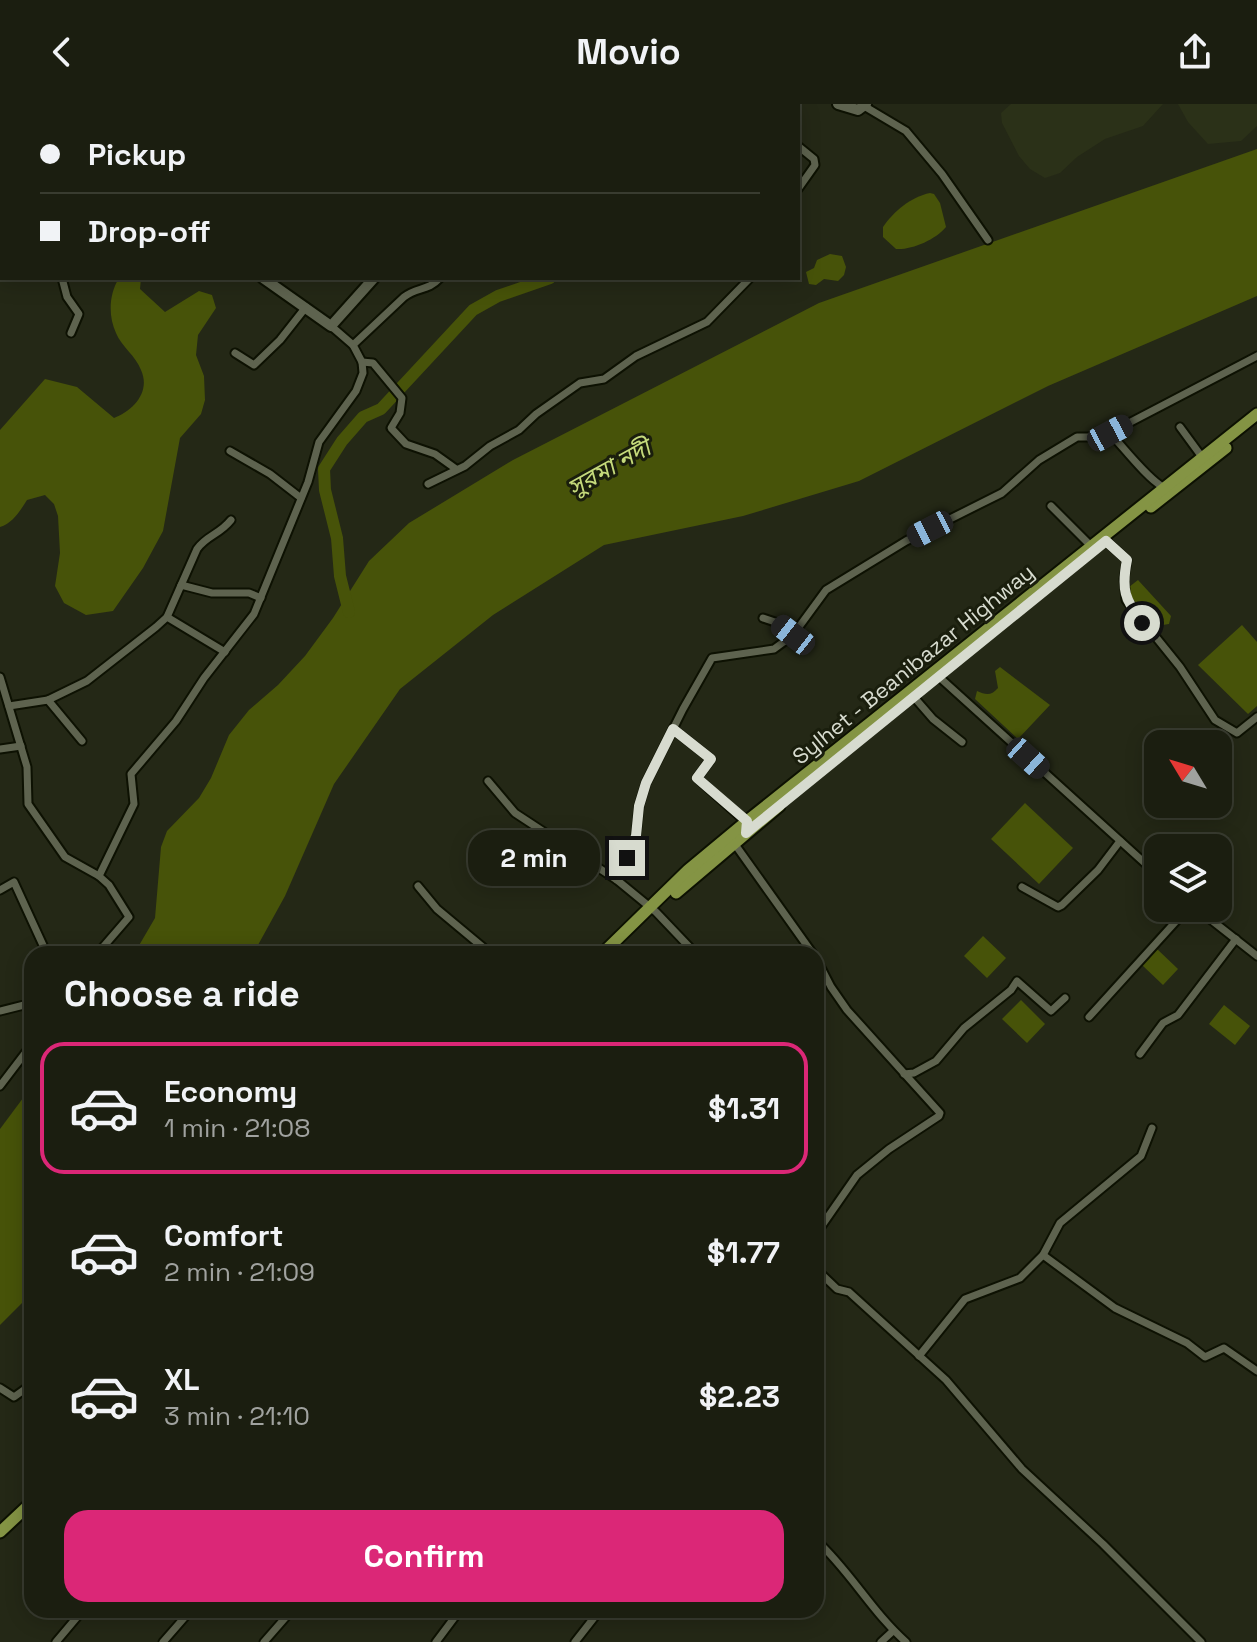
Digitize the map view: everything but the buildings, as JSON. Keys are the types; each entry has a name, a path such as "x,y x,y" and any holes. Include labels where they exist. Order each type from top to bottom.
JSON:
{"main road":[{"name":"Sylhet - Beanibazar Highway","path":"611,946 734,843 746,827 1257,414"},
{"name":"Sylhet - Beanibazar Highway","path":"621,946 688,870 1257,423"},
{"path":"0,1532 24,1510"},
{"path":"0,1541 24,1518"}],"street":[{"path":"838,104 858,110 865,105 906,131 942,174 988,240"},
{"path":"800,148 814,159 815,165 800,186"},
{"path":"63,280 67,297 79,314 71,333"},
{"path":"99,876 134,804 131,774 176,721 204,678 254,614 301,498 319,442 356,391 363,373 362,362 353,345 266,280"},
{"path":"331,326 372,280"},
{"path":"353,345 404,297 412,291 432,287 438,280"},
{"path":"428,484 519,430 580,383 604,379 636,356 707,322 748,280"},
{"path":"235,353 254,365 280,340 306,307"},
{"path":"617,880 636,836 639,806 646,783 712,658 774,649 793,635 826,590 906,541 1002,493 1039,460 1077,437 1102,437 1257,356"},
{"path":"362,362 373,363 402,398 400,413 391,428 406,444 435,454 456,469"},
{"path":"1180,427 1202,457"},
{"path":"1110,433 1152,481 1163,487"},
{"path":"230,451 270,474 301,498"},
{"path":"1051,506 1091,546"},
{"path":"9,706 48,700 87,681 167,617 204,539 220,533 231,520"},
{"path":"1106,541 1127,560 1124,579 1126,600 1180,667 1215,720 1237,733 1257,717"},
{"path":"181,585 212,593 249,593 261,598"},
{"path":"167,617 225,652"},
{"path":"763,618 778,623 793,635"},
{"path":"938,676 1144,862"},
{"path":"0,677 27,767 28,804 65,857 109,885 129,917 104,946"},
{"path":"913,696 933,719 962,742"},
{"path":"48,700 82,741"},
{"path":"673,729 711,759 697,778 746,827"},
{"path":"0,749 21,746"},
{"path":"488,781 515,813 617,880 654,910 688,946"},
{"path":"1022,887 1058,907 1098,870 1120,841"},
{"path":"734,843 808,946"},
{"path":"0,890 14,882 43,946"},
{"path":"418,886 437,909 481,946"},
{"path":"1089,1017 1175,922"},
{"path":"1214,922 1257,956"},
{"path":"1140,1054 1163,1023 1178,1015 1236,939"},
{"path":"824,973 847,1010 938,1109 939,1116 889,1149 857,1175 824,1222"},
{"path":"904,1074 914,1073 936,1061 964,1028 1011,990 1017,981 1051,1011 1065,998"},
{"path":"0,1011 24,1005"},
{"path":"0,1086 24,1054"},
{"path":"919,1356 965,1299 1020,1278 1043,1255 1060,1223 1141,1156 1152,1128"},
{"path":"1043,1255 1115,1308 1187,1343 1205,1357 1224,1348 1257,1371"},
{"path":"824,1277 837,1289 849,1292 946,1380 1022,1469 1201,1642"},
{"path":"0,1388 14,1397 24,1390"},
{"path":"824,1547 893,1631 906,1642"},
{"path":"56,1642 76,1618"},
{"path":"163,1642 184,1618"},
{"path":"264,1642 285,1618"},
{"path":"436,1642 454,1618"},
{"path":"575,1642 594,1618"},
{"path":"881,1642 893,1631"}],"shaded area":[{"path":"1011,104 1163,104 1143,126 1105,139 1077,157 1060,173 1045,178 1030,169 1019,156 1002,123 1001,113"},
{"path":"1178,104 1257,104 1257,126 1241,141 1208,144 1188,122"}],"water":[{"name":"সুরমা নদী","path":"1257,149 1257,296 1048,386 859,481 743,516 604,545 493,615 400,689 334,784 285,896 257,946 139,946 155,918 161,847 167,831 199,798 229,735 249,710 305,656 369,561 409,523 513,460 819,303"},
{"path":"930,193 940,203 946,227 923,243 896,249 883,237 883,227 904,206"},
{"path":"830,254 842,256 846,267 844,275 838,281 824,279 816,285 809,284 806,272 814,268 817,260"},
{"path":"118,280 141,280 140,289 165,312 199,291 212,295 216,308 198,335 196,355 204,376 205,400 201,414 180,438 163,531 143,568 113,611 86,615 64,603 55,586 60,553 58,516 54,504 45,495 27,500 12,520 0,527 0,430 45,379 77,387 114,418 134,406 142,393 143,378 136,360 118,338 113,326 112,298"},
{"path":"1138,580 1171,616 1169,624 1156,626 1132,598 1129,587"},
{"path":"1242,625 1257,642 1257,706 1248,714 1198,665"},
{"path":"1000,667 1050,705 1018,739 975,699 977,691 988,694 998,688 995,671"},
{"path":"1025,803 1073,848 1039,884 991,839"},
{"path":"983,936 1006,958 987,978 964,956"},
{"path":"1157,949 1178,969 1163,985 1142,965"},
{"path":"1021,1000 1045,1024 1027,1043 1002,1019"},
{"path":"1224,1005 1250,1026 1235,1045 1209,1024"},
{"path":"24,1097 24,1301 0,1325 0,1129"}],"waterway":[{"path":"349,612 340,576 337,538 325,490 324,469 342,441 363,417 381,409 473,310 498,296 544,280"}],"route":[{"path":"627,858 636,836 639,806 646,783 673,729 711,759 697,778 747,821 746,833 1106,541 1127,560 1124,579 1126,600 1142,623"}]}
